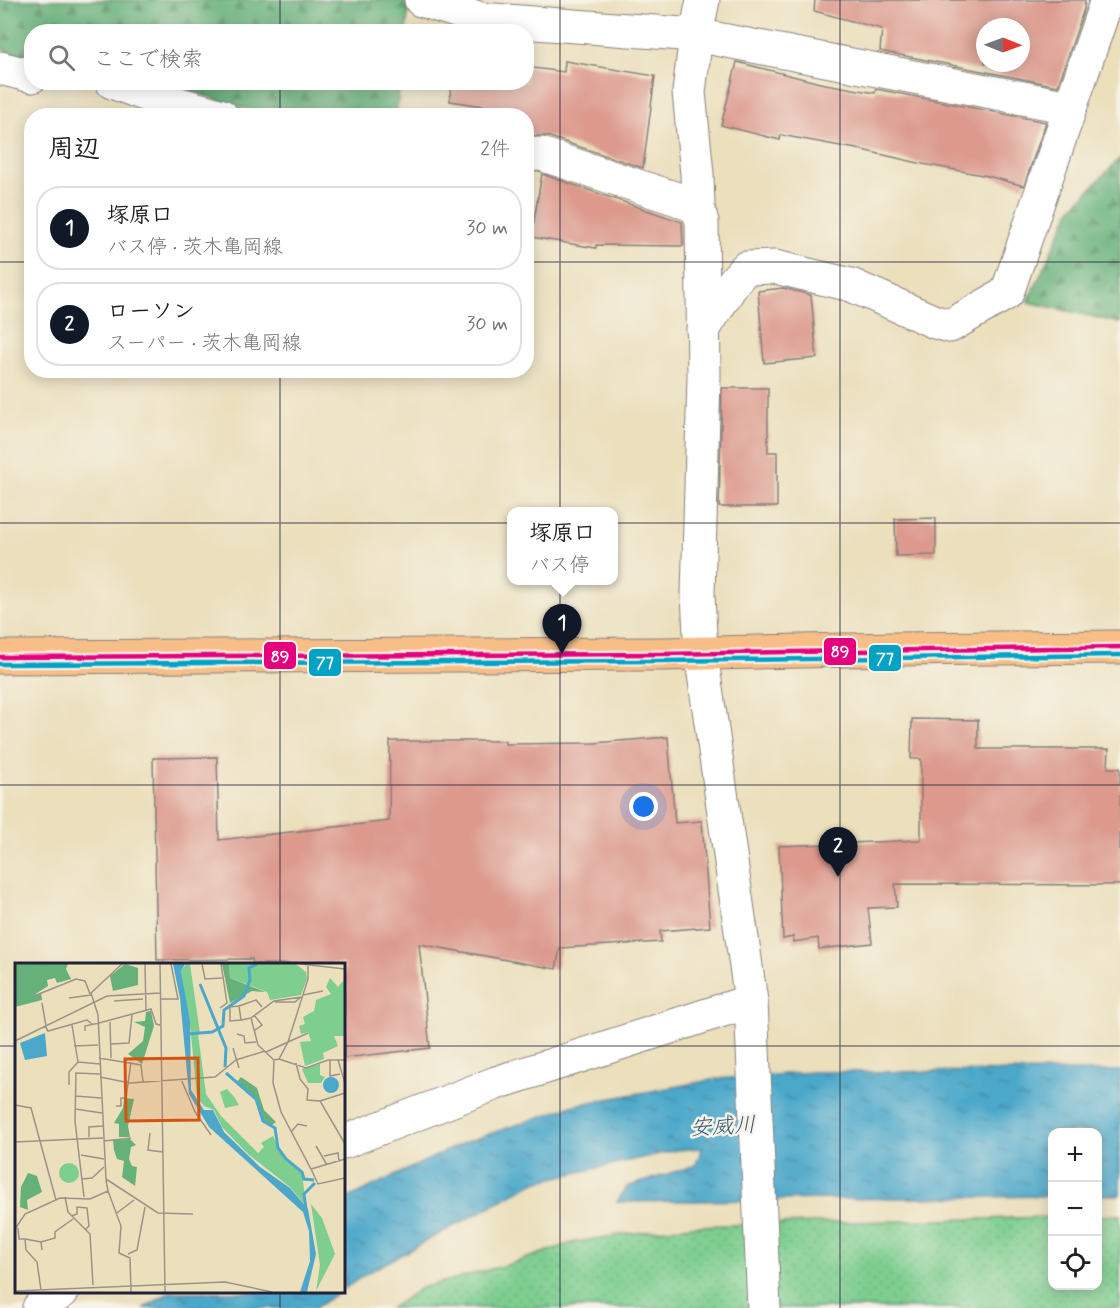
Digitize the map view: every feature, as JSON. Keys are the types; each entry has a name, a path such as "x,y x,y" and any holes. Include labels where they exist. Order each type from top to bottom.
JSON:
{"main road":[{"path":"0,657 701,653 1120,647"}],"street":[{"path":"421,0 481,24"},
{"path":"703,0 689,92 698,208 702,222 704,376 698,595 701,653 751,1001 764,1308"},
{"path":"703,330 735,280 746,268 775,267 851,285 935,322 950,326 1007,293 1107,0"},
{"path":"534,27 696,35 1069,107"},
{"path":"0,68 24,74"},
{"path":"134,90 197,108"},
{"path":"534,154 541,154 698,208"},
{"path":"345,1142 496,1083 751,1001"},
{"path":"39,1308 61,1293"}],"green space":[{"path":"0,0 410,0 407,24 24,24 24,58 0,48"},
{"path":"187,90 399,90 397,108 243,108"},
{"path":"1120,158 1120,323 1028,302 1071,209"},
{"path":"1120,1215 1120,1308 391,1308 421,1288 510,1264 572,1243 691,1226 1048,1217 1048,1290 1102,1290 1102,1216"}],"water":[{"name":"安威川","path":"1120,1071 1120,1195 1102,1195 1102,1128 1048,1128 1048,1196 617,1202 627,1187 696,1165 702,1148 677,1150 535,1182 367,1273 345,1288 345,1200 463,1143 575,1105 717,1079 813,1072"},
{"path":"168,1293 338,1293 315,1308 144,1308"}],"building":[{"path":"815,0 1085,0 1058,86 987,72 1030,72 1030,18 976,18 976,70 880,51 882,29 814,11"},
{"path":"565,61 655,76 643,168 547,136 534,136 534,108 497,108 450,101 451,90 534,90 534,68 564,72"},
{"path":"737,62 820,83 875,93 876,89 1046,122 1024,186 988,176 862,150 781,135 780,140 721,125"},
{"path":"542,174 682,222 683,246 596,245 596,248 534,238 534,220"},
{"path":"783,288 811,295 817,358 764,363 758,291"},
{"path":"722,388 768,388 768,452 777,452 777,507 719,507"},
{"path":"936,518 936,555 896,556 895,519"},
{"path":"912,719 978,720 978,749 1109,749 1108,768 1120,768 1120,885 895,884 897,907 868,908 872,943 819,949 818,938 793,942 793,937 783,939 779,846 921,840 921,759 911,759"},
{"path":"668,737 675,823 702,821 710,927 660,931 661,942 560,948 556,969 419,944 430,1048 345,1058 345,963 253,963 252,959 157,960 153,758 217,757 219,840 389,821 390,741 505,741 505,744 594,743"}],"transit line":[{"name":"89","path":"0,657 660,654 1120,647"},
{"name":"77","path":"0,664 660,661 1120,655"}],"place":[{"name":"塚原口","path":"562,654"},
{"name":"ローソン","path":"838,877"}]}
